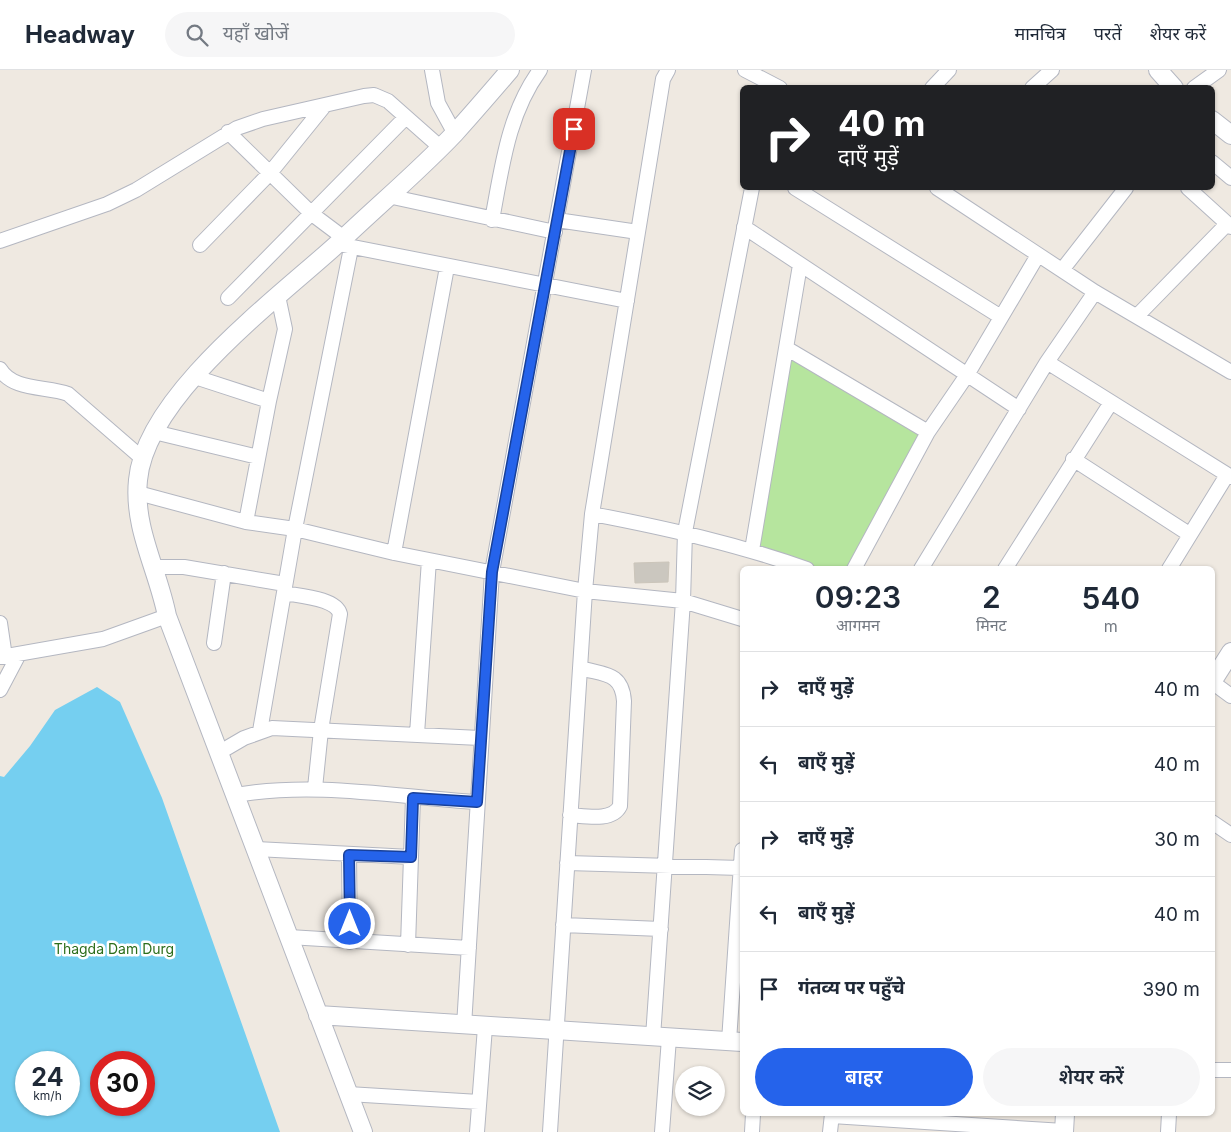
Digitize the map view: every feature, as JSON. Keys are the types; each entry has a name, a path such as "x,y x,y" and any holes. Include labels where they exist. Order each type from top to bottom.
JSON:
{"street":[{"path":"432,70 438,104 455,134"},
{"path":"363,1132 220,752 166,616 142,538 138,479 146,446 168,409 194,377 278,296 344,243 388,196 455,134 510,70"},
{"path":"492,220 507,142 514,117 531,83 540,70"},
{"path":"464,1026 480,738 492,572 584,70"},
{"path":"550,1132 585,591 592,514 663,79 668,70"},
{"path":"745,70 772,85"},
{"path":"935,85 949,70"},
{"path":"1035,85 1052,70"},
{"path":"1158,70 1171,85"},
{"path":"1198,85 1219,70"},
{"path":"0,241 107,204 172,169 228,132 263,119 325,105 374,95 388,101 440,147"},
{"path":"200,245 270,174 325,105"},
{"path":"228,298 405,118"},
{"path":"1215,122 1231,135"},
{"path":"228,132 344,243 447,267 627,301"},
{"path":"1215,165 1231,178"},
{"path":"662,1132 661,929 683,602 685,532 752,190"},
{"path":"798,190 1001,317"},
{"path":"940,190 1095,292 1231,372"},
{"path":"1062,270 1124,190"},
{"path":"1138,316 1229,226 1190,190"},
{"path":"388,196 492,220 638,232"},
{"path":"744,227 1018,409"},
{"path":"260,731 344,243"},
{"path":"856,566 928,432 967,375 1038,255"},
{"path":"752,550 800,265"},
{"path":"394,553 447,267"},
{"path":"923,566 1047,362 1095,292"},
{"path":"246,522 269,400 285,329 278,296"},
{"path":"786,348 928,432"},
{"path":"1047,362 1110,404 1229,476 1189,534 1170,566"},
{"path":"0,370 8,380 68,394 143,459"},
{"path":"194,377 269,400"},
{"path":"1007,566 1110,404"},
{"path":"154,432 258,457"},
{"path":"1073,460 1189,534"},
{"path":"138,493 246,522 295,529 394,553 585,591 683,602 740,618"},
{"path":"592,514 685,532 752,550 798,566"},
{"path":"418,734 429,560"},
{"path":"152,567 184,567 224,573 284,588 331,603 338,609 340,619 321,730 315,788"},
{"path":"214,643 224,573"},
{"path":"8,656 103,639 166,616"},
{"path":"0,628 8,656 0,690"},
{"path":"1215,677 1231,652"},
{"path":"570,815 607,816 615,813 620,806 624,701 622,686 614,678 580,668"},
{"path":"1215,684 1231,696"},
{"path":"220,752 260,731 289,728 480,738"},
{"path":"236,795 266,790 315,788 413,798 477,802"},
{"path":"408,945 413,798"},
{"path":"1215,824 1231,835"},
{"path":"256,850 411,857"},
{"path":"349,855 350,942"},
{"path":"567,863 740,868"},
{"path":"318,1016 736,1042 740,905"},
{"path":"563,925 661,929"},
{"path":"289,937 469,948"},
{"path":"477,1132 485,1027"},
{"path":"1215,1070 1231,1070"},
{"path":"348,1094 479,1102"},
{"path":"752,1132 753,1116"},
{"path":"830,1132 832,1116"},
{"path":"853,1116 1064,1126"},
{"path":"1168,1116 1168,1132"}],"green space":[{"path":"786,348 928,432 856,566 798,566 752,550"}],"water":[{"name":"Thagda Dam Durg","path":"97,687 120,702 162,798 280,1132 0,1132 0,776 4,777 30,746 55,710"}],"building":[{"path":"669,562 668,582 635,583 634,563"}],"route":[{"path":"350,924 349,855 411,857 413,798 477,802 492,572 574,129"}]}
